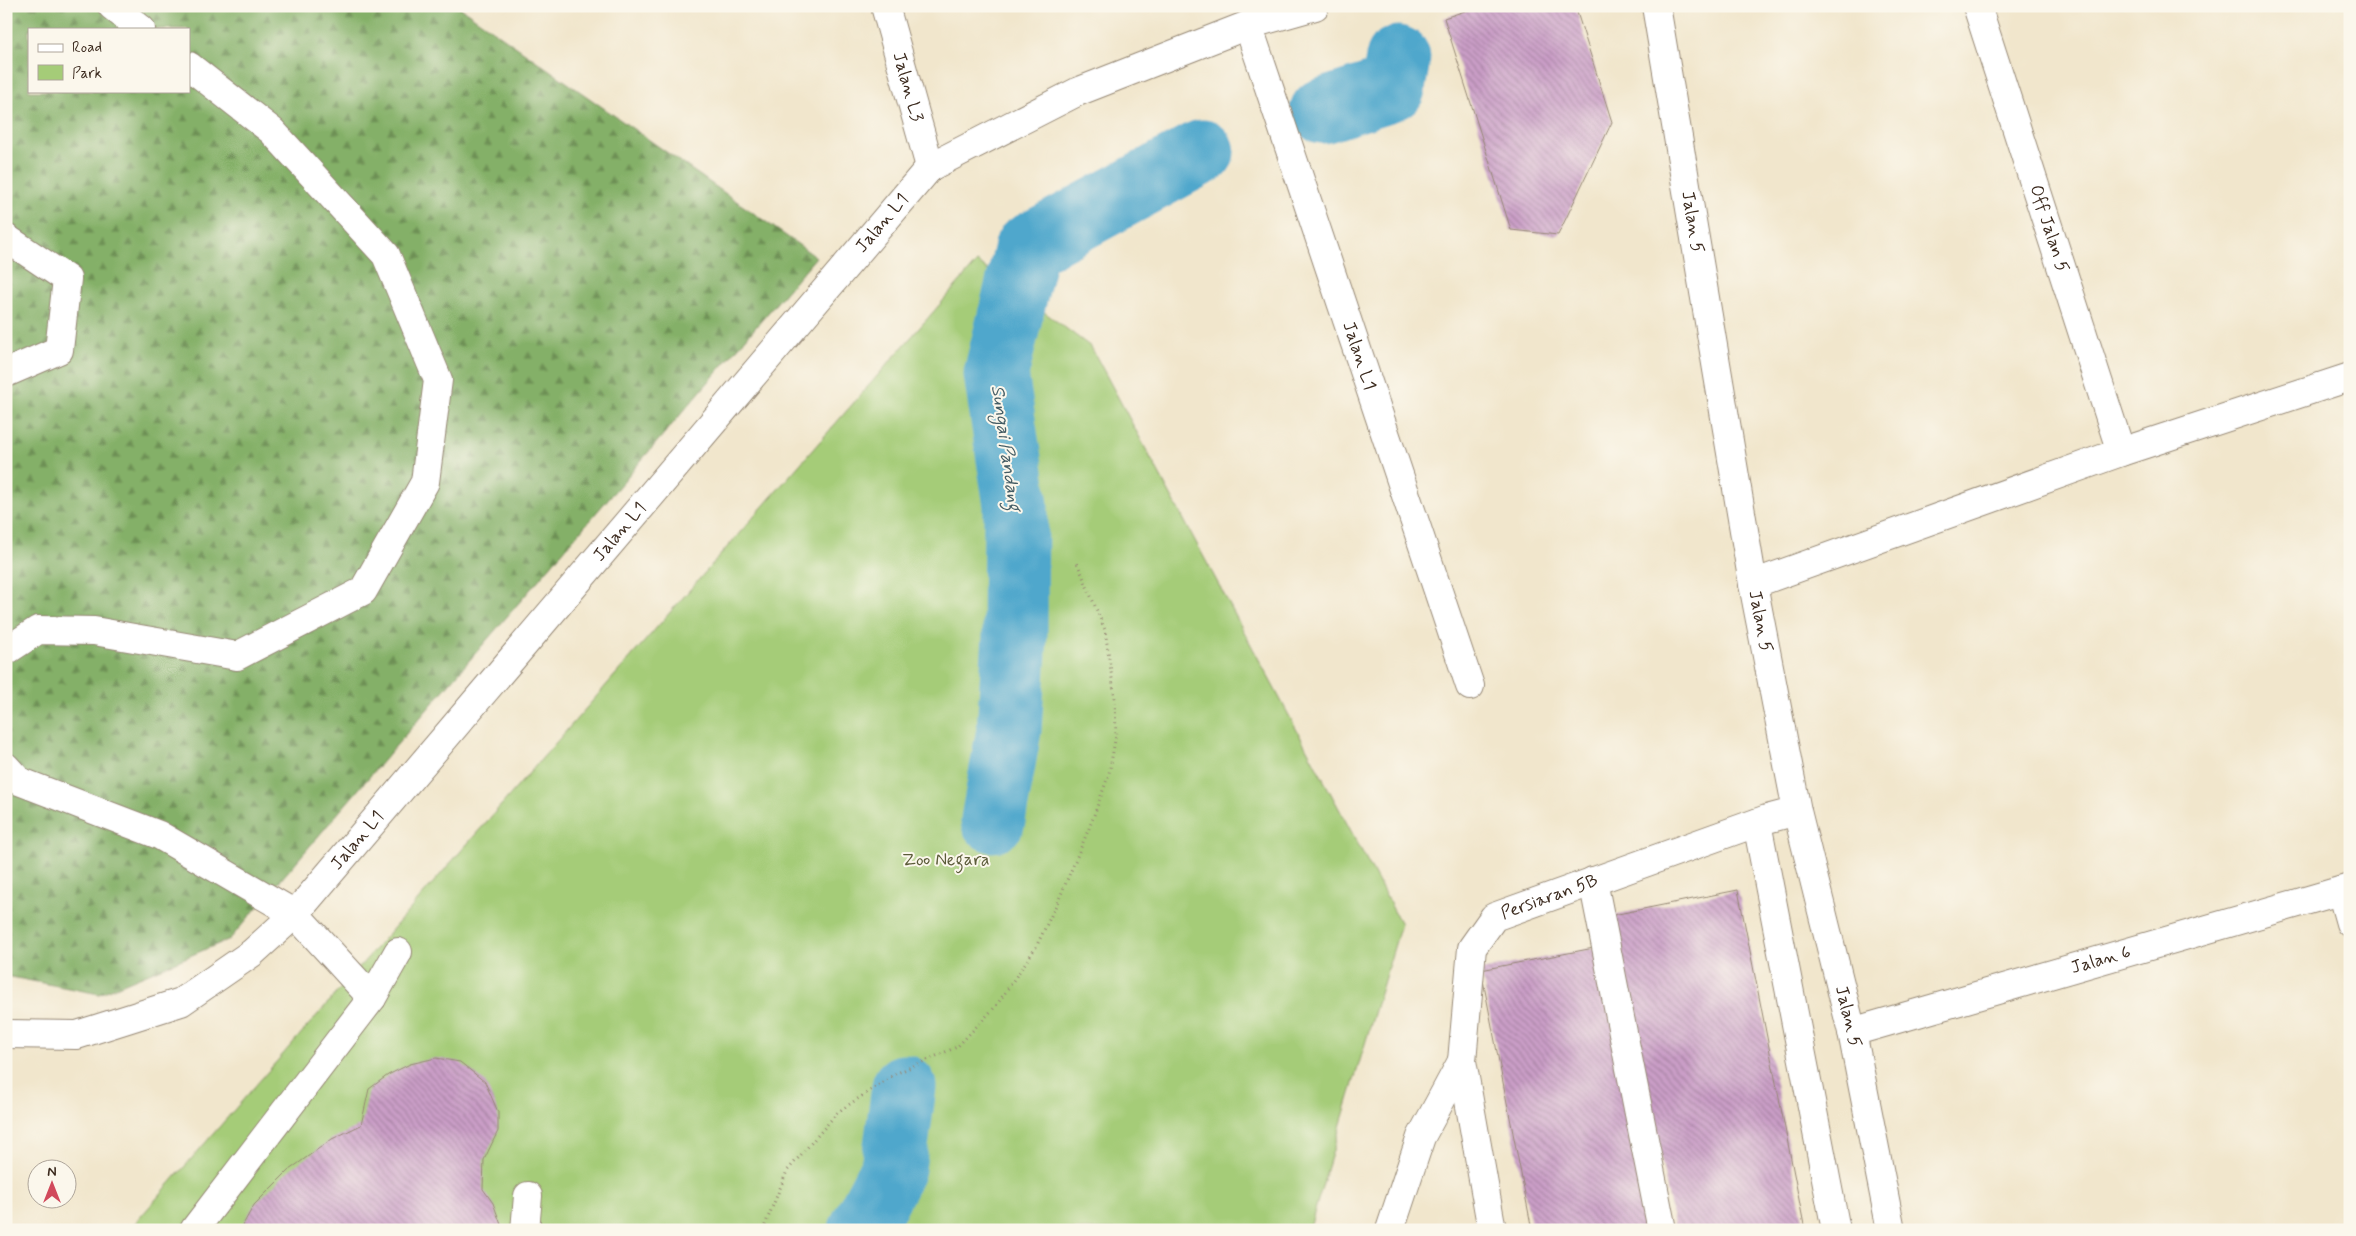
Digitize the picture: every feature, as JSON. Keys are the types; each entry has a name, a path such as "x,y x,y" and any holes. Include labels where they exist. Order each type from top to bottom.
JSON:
{"street":[{"path":"112,6 140,28"},
{"name":"Jalan L3","path":"885,6 930,167"},
{"name":"Jalan L1","path":"6,1034 78,1035 181,1002 252,953 295,914 930,167 1077,92 1248,25 1316,6"},
{"name":"Jalan 5","path":"1656,6 1753,584 1797,812 1852,1032 1891,1230"},
{"name":"Off Jalan 5","path":"1976,6 2121,452"},
{"name":"Jalan L1","path":"1248,25 1470,686"},
{"path":"6,651 38,630 85,631 237,656 363,591 425,482 438,380 386,256 272,131 190,67"},
{"path":"6,238 67,279 59,350 6,373"},
{"path":"1753,584 2121,452 2350,377"},
{"path":"6,768 19,782 159,836 295,914 372,998"},
{"name":"Persiaran 5B","path":"1492,1230 1462,1061 1472,948 1494,916 1757,824 1797,812"},
{"path":"1757,824 1836,1230"},
{"path":"1593,881 1662,1230"},
{"path":"2345,889 2350,923"},
{"name":"Jalan 6","path":"1852,1032 2345,889"},
{"path":"194,1230 372,998 398,952"},
{"path":"1390,1230 1421,1138 1462,1061"},
{"path":"526,1230 528,1196"}],"path":[{"path":"763,1230 787,1171 838,1112 895,1074 957,1047 996,1006 1036,946 1059,899 1090,826 1109,774 1116,735 1116,699 1105,630 1076,560"}],"green space":[{"path":"6,6 458,6 816,257 230,939 99,994 6,976"},
{"name":"Zoo Negara","path":"977,262 1091,347 1401,924 1309,1230 129,1230"}],"building":[{"path":"1480,6 1575,6 1612,122 1558,235 1511,230 1444,18"},
{"path":"1738,890 1805,1230 1675,1230 1613,915"},
{"path":"1599,947 1655,1230 1532,1230 1481,970"},
{"path":"436,1058 460,1062 485,1082 498,1112 498,1131 484,1160 483,1189 493,1203 503,1230 240,1230 254,1205 289,1170 332,1139 361,1125 369,1089 388,1075 410,1064"}],"waterway":[{"name":"Sungai Pandang","path":"1322,111 1393,88 1398,58"},
{"name":"Sungai Pandang","path":"993,820 1009,730 1015,636 1016,505 996,374 1027,247 1202,152"},
{"name":"Sungai Pandang","path":"861,1230 893,1168 904,1087"}]}
